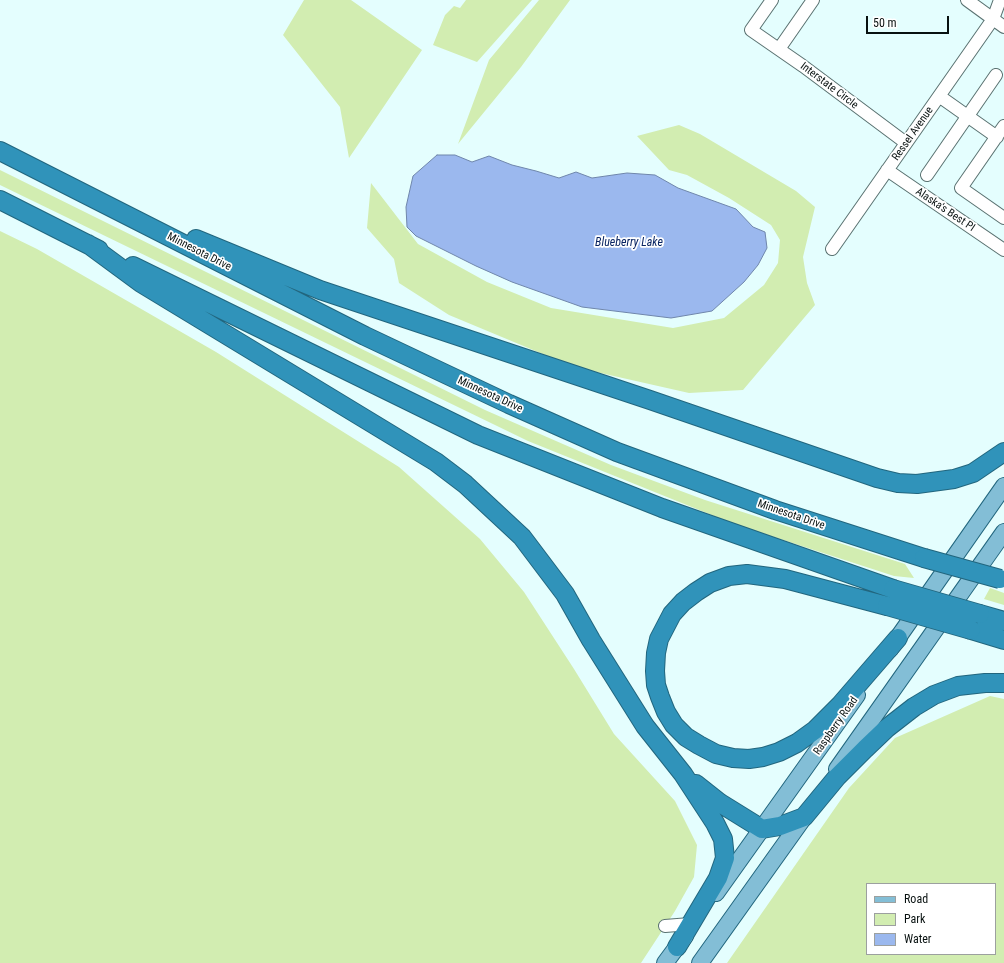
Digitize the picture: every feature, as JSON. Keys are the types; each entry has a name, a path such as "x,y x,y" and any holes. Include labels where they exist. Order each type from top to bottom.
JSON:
{"highway":[{"name":"Minnesota Drive","path":"0,151 365,336 509,404 617,452 775,510 924,558 1002,580"},
{"path":"93,198 191,236 320,290 877,478 898,483 917,484 954,479 973,473 1004,452"},
{"path":"0,200 478,435 662,508 893,588 1004,622"},
{"path":"88,244 141,284 436,462 479,496 522,537 565,594 591,640 645,726 683,774 715,823 723,839 726,858 718,878 677,947"},
{"path":"898,638 846,698 815,730 797,743 779,752 763,757 749,759 733,758 716,754 699,745 674,725 666,712 656,685 656,653 659,639 672,614 683,602 696,592 710,583 729,576 747,574 785,579 888,606 1004,640"},
{"path":"683,774 720,803 762,829 780,826 804,817 838,777 865,749 887,728 914,707 934,695 958,686 985,683 1004,683"}],"main road":[{"name":"Raspberry Road","path":"665,963 898,638 1004,486"},
{"path":"700,963 1004,532"}],"street":[{"name":"Interstate Circle","path":"772,0 751,30 803,66 906,143"},
{"path":"779,50 813,0"},
{"path":"967,0 1004,27"},
{"name":"Ressel Avenue","path":"832,249 993,19 1000,0"},
{"path":"927,175 996,75"},
{"path":"939,96 997,137"},
{"path":"1004,126 961,188 1004,218"},
{"name":"Alaska's Best PI","path":"887,170 1004,250"},
{"path":"665,926 690,924"}],"green space":[{"path":"304,0 351,0 422,50 349,158 340,107 283,35"},
{"path":"466,0 532,0 477,62 433,45 445,15 454,6 460,8"},
{"path":"539,0 570,0 521,67 458,144 489,60"},
{"path":"679,125 700,134 796,191 815,207 803,257 807,283 815,305 743,390 689,393 574,367 449,315 399,283 394,259 367,228 371,183 418,244 487,282 551,308 673,328 724,318 764,285 778,263 780,240 771,225 729,198 687,175 669,170 637,136"},
{"path":"0,170 485,410 611,465 705,500 905,564 914,578 894,576 734,524 528,441 0,185"},
{"path":"0,231 37,249 216,352 399,467 480,539 524,592 614,734 675,801 697,845 694,877 675,911 641,963 0,963"},
{"path":"990,588 1004,593 1004,605 984,599"},
{"path":"990,696 1004,699 1004,963 727,963 849,788 895,738"}],"water":[{"name":"Blueberry Lake","path":"437,155 455,155 472,162 489,156 512,165 559,178 576,172 592,178 627,173 655,175 678,188 736,209 753,227 765,232 767,248 758,265 744,282 712,311 671,318 582,307 512,282 476,266 416,236 407,227 406,207 413,176"}]}
